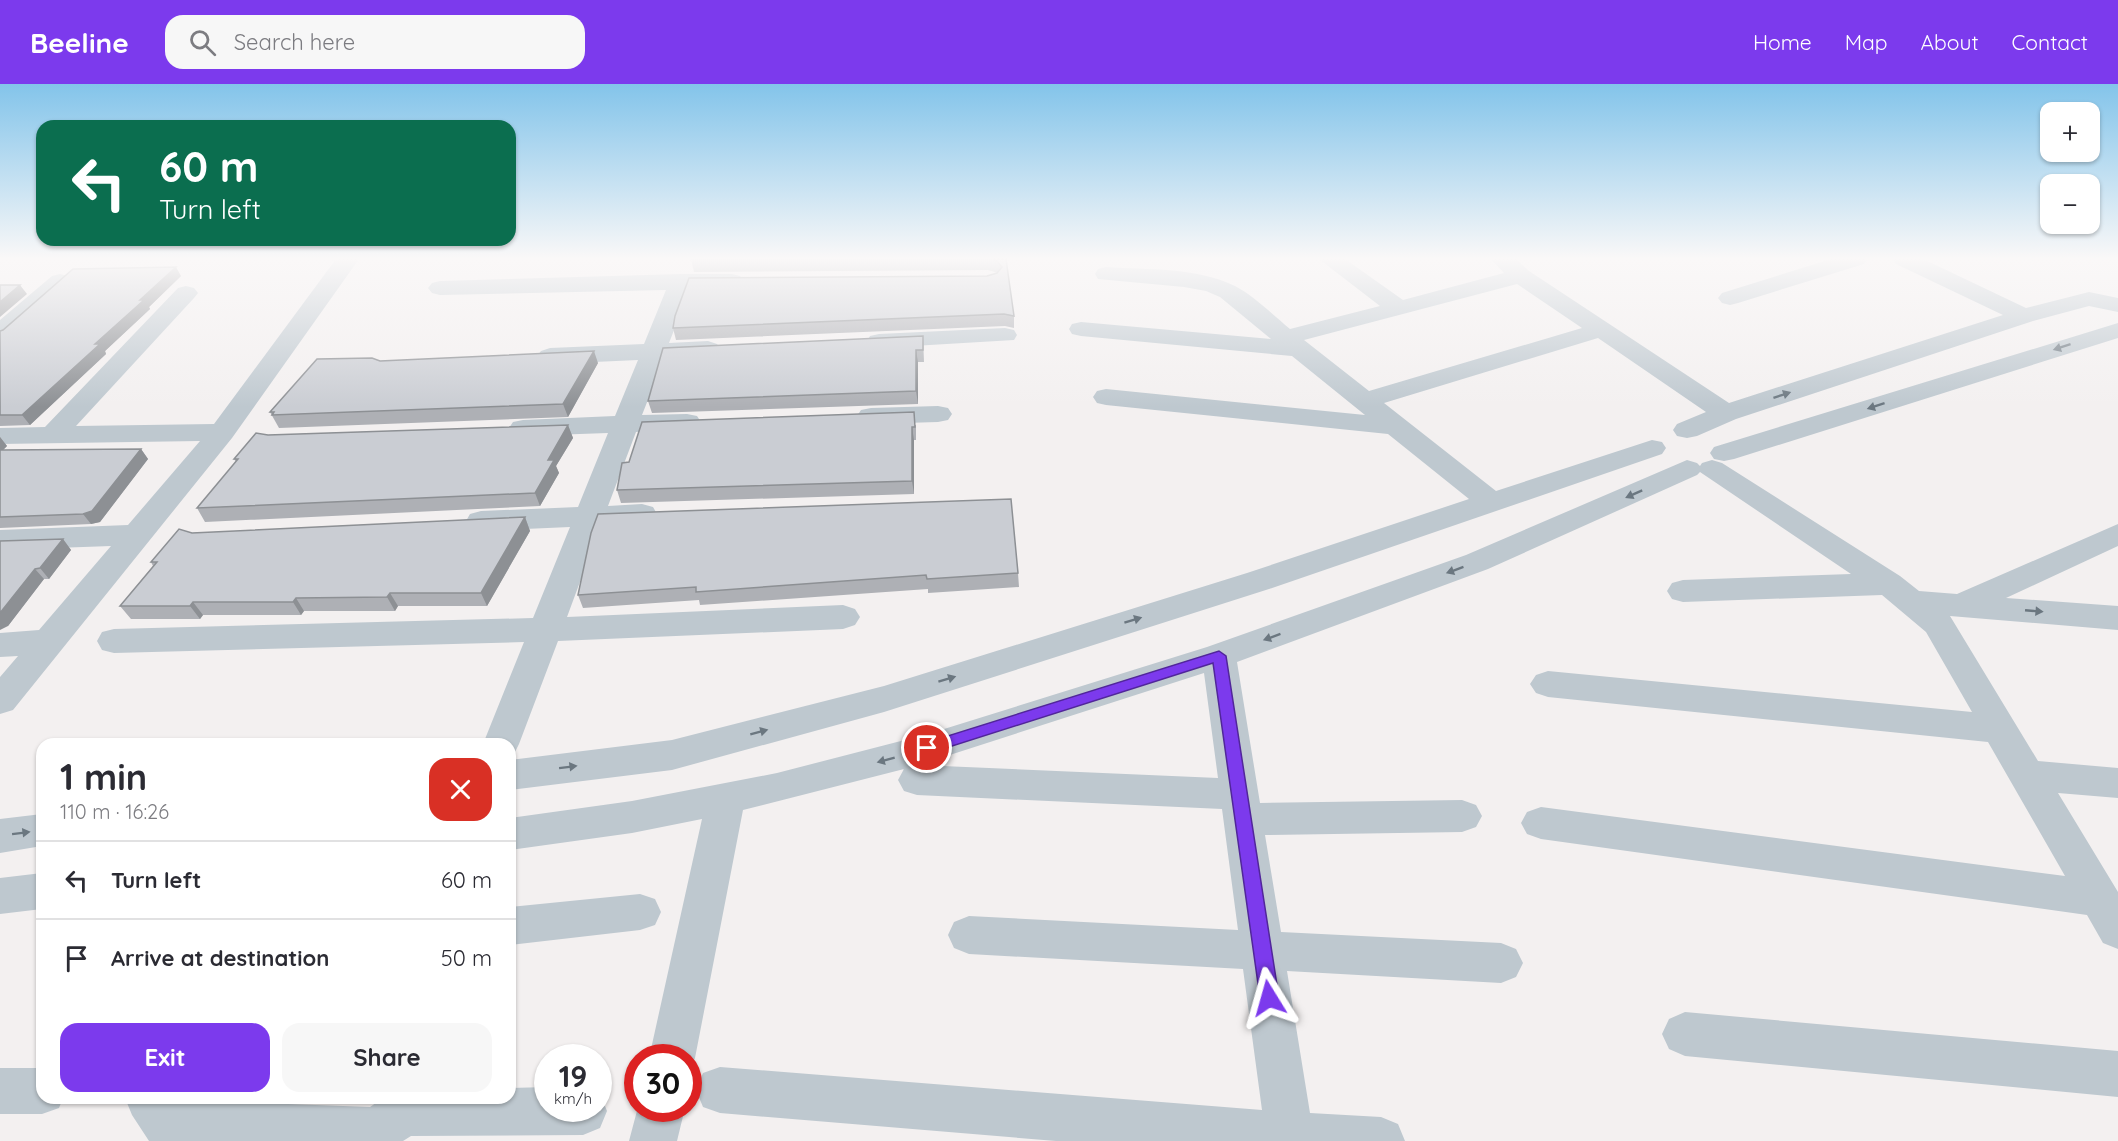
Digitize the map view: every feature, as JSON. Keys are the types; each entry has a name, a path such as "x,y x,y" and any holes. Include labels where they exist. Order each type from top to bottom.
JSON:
{"street":[{"path":"0,333 28,308"},
{"path":"53,435 172,308"},
{"path":"0,701 222,432 313,308"},
{"path":"503,738 670,308"},
{"path":"1248,308 1491,502"},
{"path":"1081,329 1292,344 1398,308"},
{"path":"1570,308 1726,413"},
{"path":"2008,308 2024,316"},
{"path":"1687,430 1726,413 2053,308"},
{"path":"1364,401 1603,330"},
{"path":"516,833 632,817 777,788 927,748 1219,656 1477,562 1708,464 2118,330"},
{"path":"852,342 1005,335"},
{"path":"525,357 735,348"},
{"path":"1106,397 1394,426"},
{"path":"845,417 938,414"},
{"path":"497,429 718,421"},
{"path":"1708,464 1711,439 1687,430 1675,429 1657,432 1652,436 1650,442 1652,448 1665,461 1708,464 1926,603 2118,640"},
{"path":"0,436 222,432"},
{"path":"516,774 672,754 884,699 1258,581 1652,448"},
{"path":"448,522 672,514"},
{"path":"1926,603 2118,534"},
{"path":"0,540 136,535"},
{"path":"1683,591 1926,603 2118,618"},
{"path":"1926,603 2109,915"},
{"path":"114,641 545,630 843,617"},
{"path":"0,645 48,642"},
{"path":"1219,656 1290,1139"},
{"path":"1548,684 1998,729"},
{"path":"2026,775 2118,783"},
{"path":"917,780 1241,807 1462,816"},
{"path":"675,1044 726,798"},
{"path":"1541,823 2109,915"},
{"path":"0,836 36,831"},
{"path":"0,896 36,892"},
{"path":"516,925 640,912"},
{"path":"969,935 1501,963"},
{"path":"1685,1034 2118,1074"},
{"path":"720,1090 1290,1139 1380,1141"},
{"path":"0,1091 36,1091"},
{"path":"153,1104 164,1123 376,1131 404,1112 534,1111"},
{"path":"653,1141 658,1122"}],"building":[{"path":"28,308 135,308 95,344 100,344 22,415 0,415 0,331"},
{"path":"678,308 1013,308 1014,316 1004,314 673,328"},
{"path":"923,336 923,350 916,350 916,391 648,401 663,348"},
{"path":"594,351 563,404 272,415 274,412 270,412 317,359 372,358 380,361"},
{"path":"914,412 912,481 617,490 622,463 629,462 642,422"},
{"path":"568,425 548,460 554,460 535,493 197,508 238,459 234,459 256,433 268,435"},
{"path":"141,449 92,511 83,514 0,517 0,450"},
{"path":"1011,499 1018,573 927,579 926,575 696,592 696,587 578,595 591,533 598,514"},
{"path":"525,517 481,593 390,593 387,597 296,598 293,602 193,602 190,606 120,606 157,562 151,562 179,529 192,533"},
{"path":"63,539 40,568 35,569 0,613 0,541"}],"route":[{"path":"927,748 1219,656 1269,998"}]}
